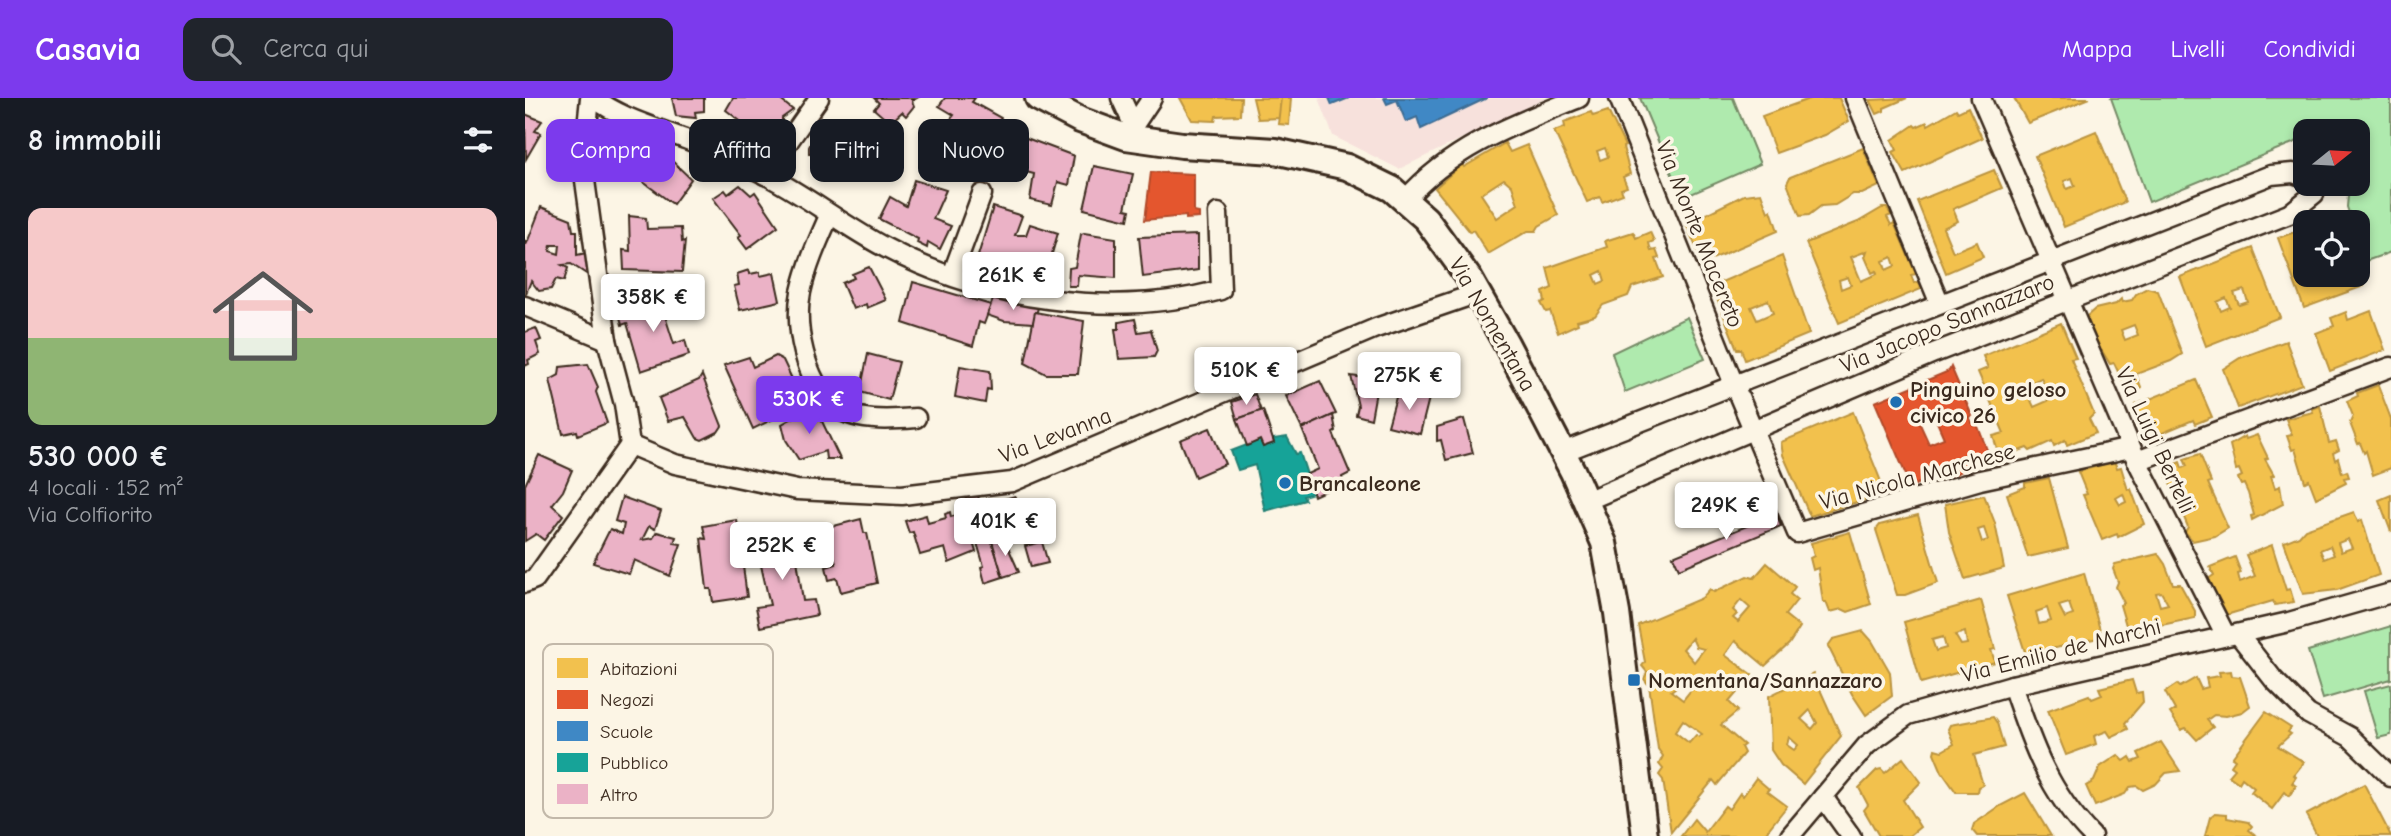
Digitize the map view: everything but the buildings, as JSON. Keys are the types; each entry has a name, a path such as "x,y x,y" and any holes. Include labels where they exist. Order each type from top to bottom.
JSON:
{"main road":[{"name":"Via Nomentana","path":"1038,98 1080,120 1182,145 1276,151 1322,159 1362,173 1406,199 1432,225 1478,293 1563,452 1604,543 1610,569 1645,836"}],"street":[{"path":"525,583 535,579 630,445 624,404 607,340 583,166 592,98 617,113 689,140"},
{"path":"796,130 818,98"},
{"path":"1121,98 1130,131"},
{"path":"1130,131 1152,98"},
{"path":"1406,199 1438,166 1464,148 1579,98"},
{"name":"Via Monte Macereto","path":"1619,98 1797,533"},
{"path":"1855,98 1940,304"},
{"name":"Via Luigi Bertelli","path":"1981,98 2134,454 2232,635 2308,714 2350,737 2391,777"},
{"name":"Via Jacopo Sannazzaro","path":"1563,452 1735,387 2050,260 2271,175 2293,173"},
{"path":"776,182 829,216 911,260 952,275 1020,294 1088,301 1178,300 1221,290 1218,213"},
{"path":"952,275 982,194"},
{"name":"Via Jacopo Sannazzaro","path":"1585,501 2067,301 2289,214 2313,196"},
{"path":"829,216 812,254 800,303 800,326 814,378 833,405 855,414 885,421 916,418"},
{"name":"Via Levanna","path":"630,445 675,464 797,490 902,495 1012,482 1376,328 1478,293"},
{"path":"525,306 607,340"},
{"name":"Via Nicola Marchese","path":"1797,533 1980,480 2134,454 2391,367"},
{"name":"Via Emilio de Marchi","path":"1790,836 1867,745 1891,724 1908,715 2012,685 2347,608 2391,593"},
{"path":"2012,685 2036,757 2047,778 2061,802 2092,836"},
{"path":"1823,797 1851,836"}],"shaded area":[{"path":"1319,98 1546,98 1399,169 1333,136"}],"green space":[{"path":"1640,98 1733,98 1760,164 1682,198"},
{"path":"2111,98 2391,98 2391,252 2370,260 2370,210 2348,210 2347,207 2348,196 2370,196 2370,119 2293,119 2293,143 2149,202"},
{"path":"1687,317 1705,359 1625,392 1612,353"},
{"path":"2391,626 2391,679 2323,699 2308,651"},
{"path":"2391,684 2391,735 2378,738 2364,691"}],"place":[{"name":"Pinguino geloso civico 26","path":"1896,402"},
{"name":"Brancaleone","path":"1285,483"},
{"name":"Nomentana/Sannazzaro","path":"1634,680"}]}
